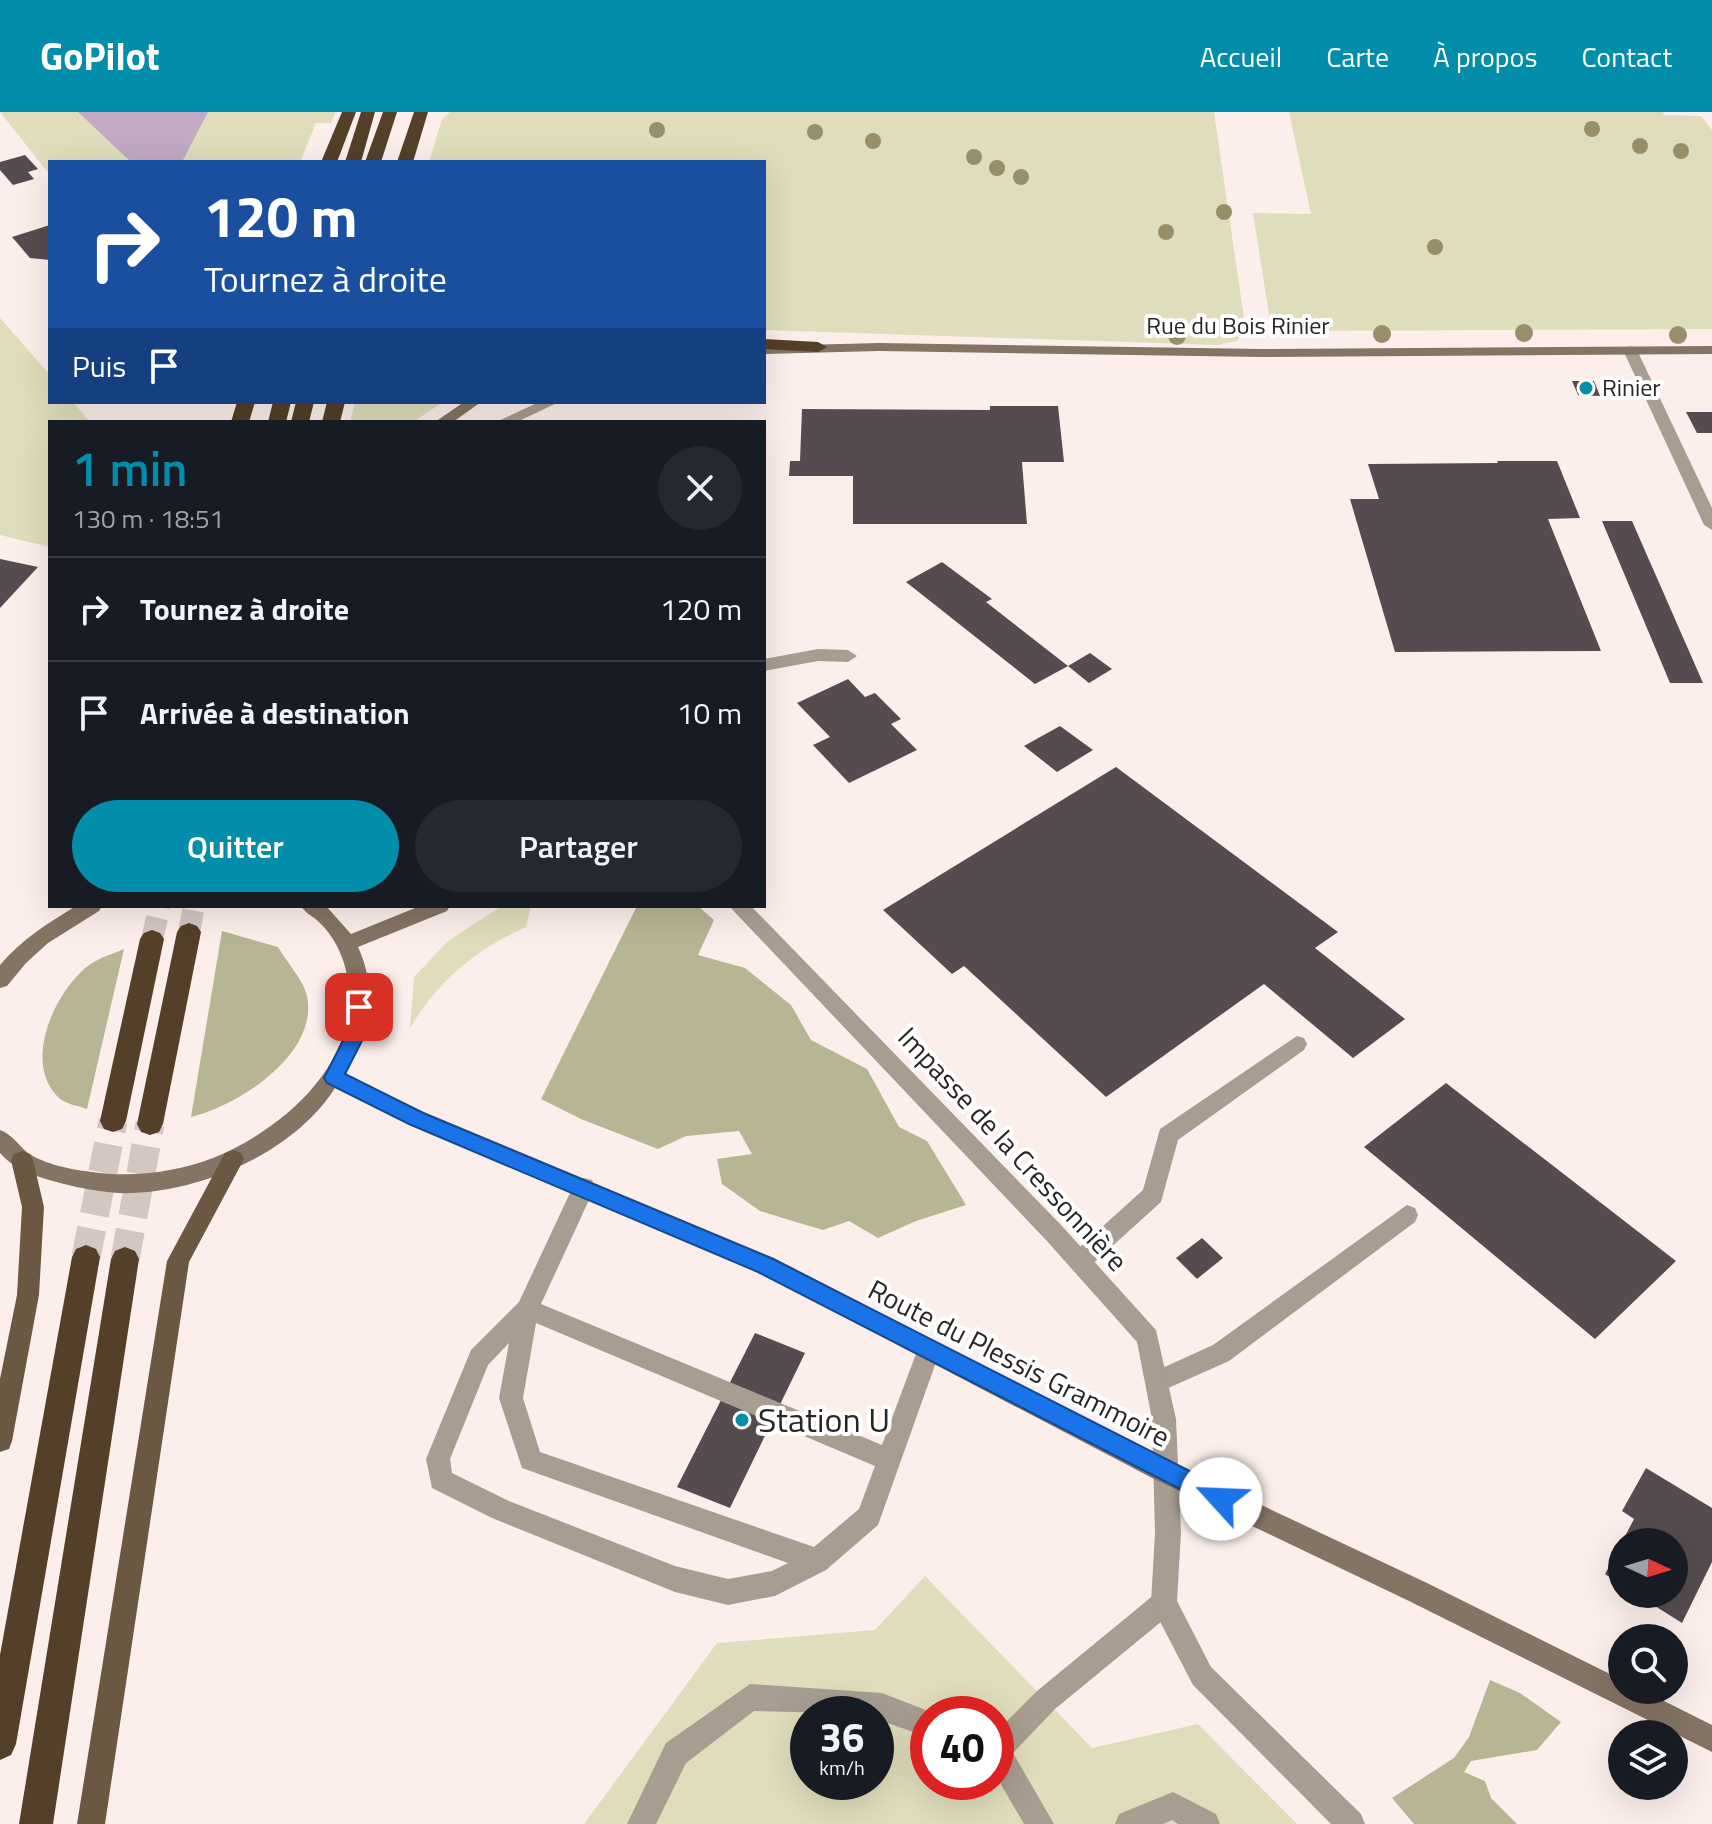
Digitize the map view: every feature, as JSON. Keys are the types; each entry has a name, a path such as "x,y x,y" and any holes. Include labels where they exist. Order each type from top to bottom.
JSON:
{"highway":[{"path":"330,160 349,112"},
{"path":"354,160 368,112"},
{"path":"374,160 390,112"},
{"path":"406,160 420,117"},
{"path":"417,160 420,117"},
{"path":"766,347 818,347"},
{"path":"150,1124 189,932"},
{"path":"113,1121 152,939"},
{"path":"0,1744 86,1257"},
{"path":"36,1824 125,1259"}],"main road":[{"path":"91,1824 178,1261 233,1159"},
{"path":"0,1441 28,1295 33,1207 22,1160"}],"street":[{"name":"Rue du Bois Rinier","path":"818,347 1262,353 1712,350"},
{"path":"1630,350 1712,525"},
{"path":"446,420 471,404"},
{"path":"509,420 547,404"},
{"path":"766,665 818,655 848,656"},
{"path":"3,973 48,932 89,908"},
{"path":"0,1139 22,1160 72,1179 105,1184 142,1184 179,1178 233,1159 292,1123 334,1078 357,1031 362,984 348,943 315,908"},
{"path":"348,943 435,908"},
{"name":"Impasse de la Cressonnière","path":"741,908 1080,1261 1148,1337 1164,1419 1168,1533 1164,1603"},
{"path":"1080,1261 1153,1195 1168,1135 1297,1044"},
{"name":"Route du Plessis Grammoire","path":"334,1078 416,1118 766,1265 1165,1472 1418,1592 1712,1739"},
{"path":"584,1187 527,1309 511,1398 531,1460 817,1561"},
{"path":"1157,1382 1221,1353 1407,1215"},
{"path":"527,1309 890,1460"},
{"path":"527,1309 479,1358 438,1459 441,1480 501,1510 675,1579 728,1592 775,1583 817,1561 869,1517 928,1351"},
{"path":"1014,1733 1046,1700 1164,1603 1202,1676 1351,1824"},
{"path":"641,1824 676,1753 750,1697 882,1706 910,1717"},
{"path":"1014,1779 1040,1824"},
{"path":"1129,1824 1173,1806 1206,1824"}],"shaded area":[{"path":"0,112 336,112 331,123 316,123 301,160 48,160 48,172"},
{"path":"78,112 208,112 183,160 129,160"},
{"path":"450,112 1214,112 1246,332 1236,341 1217,345 766,330 766,160 430,160 442,119"},
{"path":"1289,112 1663,112 1664,115 1701,116 1712,130 1712,329 1294,331 1270,321 1253,213 1311,214"},
{"path":"0,318 48,373 48,404 75,404 88,420 48,420 48,547 0,535"},
{"path":"354,404 440,404 416,420 350,420"},
{"path":"499,908 531,908 526,927 490,946 460,968 433,995 410,1028 414,977 448,941"},
{"path":"636,908 700,908 714,920 698,955 745,968 791,1005 811,1040 867,1069 899,1127 927,1141 966,1205 916,1221 878,1238 849,1221 823,1230 760,1211 722,1184 717,1159 752,1154 739,1131 686,1136 658,1149 581,1119 541,1099"},
{"path":"222,931 278,947 305,990 307,1017 301,1038 271,1074 231,1102 191,1117"},
{"path":"124,949 87,1109 62,1100 49,1084 43,1068 46,1034 60,999 81,972 96,961"},
{"path":"925,1576 1092,1748 1198,1724 1297,1824 584,1824 717,1643 875,1630"},
{"path":"1490,1680 1520,1693 1561,1722 1537,1750 1471,1761 1464,1772 1485,1781 1491,1798 1517,1824 1414,1824 1392,1798 1454,1758 1469,1737"}],"building":[{"path":"25,155 38,169 28,172 34,179 13,185 0,170 0,162"},
{"path":"48,226 48,260 30,258 12,237"},
{"name":"Rinier","path":"1572,381 1594,381 1600,396 1578,395"},
{"path":"990,406 1058,406 1064,462 1022,462 1027,524 853,524 853,476 789,476 790,461 800,461 802,409 990,410"},
{"path":"1686,412 1712,412 1712,433 1697,433"},
{"path":"1557,461 1580,518 1548,519 1601,651 1395,652 1350,499 1379,499 1368,464"},
{"path":"1602,521 1632,521 1703,683 1670,683"},
{"path":"0,559 38,567 0,608"},
{"path":"942,562 992,599 986,602 1068,666 1035,684 906,582"},
{"path":"1090,653 1112,669 1089,683 1068,666"},
{"path":"848,679 865,697 875,693 901,719 891,724 917,750 849,783 813,745 830,737 797,703"},
{"path":"1060,726 1093,750 1057,772 1024,746"},
{"path":"1116,767 1338,932 1315,948 1405,1019 1353,1058 1264,984 1106,1097 964,966 952,974 883,910"},
{"path":"1446,1083 1676,1261 1595,1339 1364,1147"},
{"path":"1202,1238 1223,1258 1197,1279 1176,1258"},
{"name":"Station U","path":"755,1333 805,1353 730,1508 677,1487"},
{"path":"1646,1468 1712,1508 1712,1562 1682,1623 1658,1608 1688,1608 1688,1528 1629,1528 1634,1519 1622,1511"}],"tunnel":[{"path":"152,939 160,908"},
{"path":"189,932 194,908"},
{"path":"86,1257 113,1121"},
{"path":"125,1259 150,1124"}],"place":[{"name":"Rinier","path":"1586,388"},
{"name":"Station U","path":"742,1420"}],"route":[{"path":"359,1007 357,1031 334,1078 416,1118 766,1265 1221,1499"}]}
